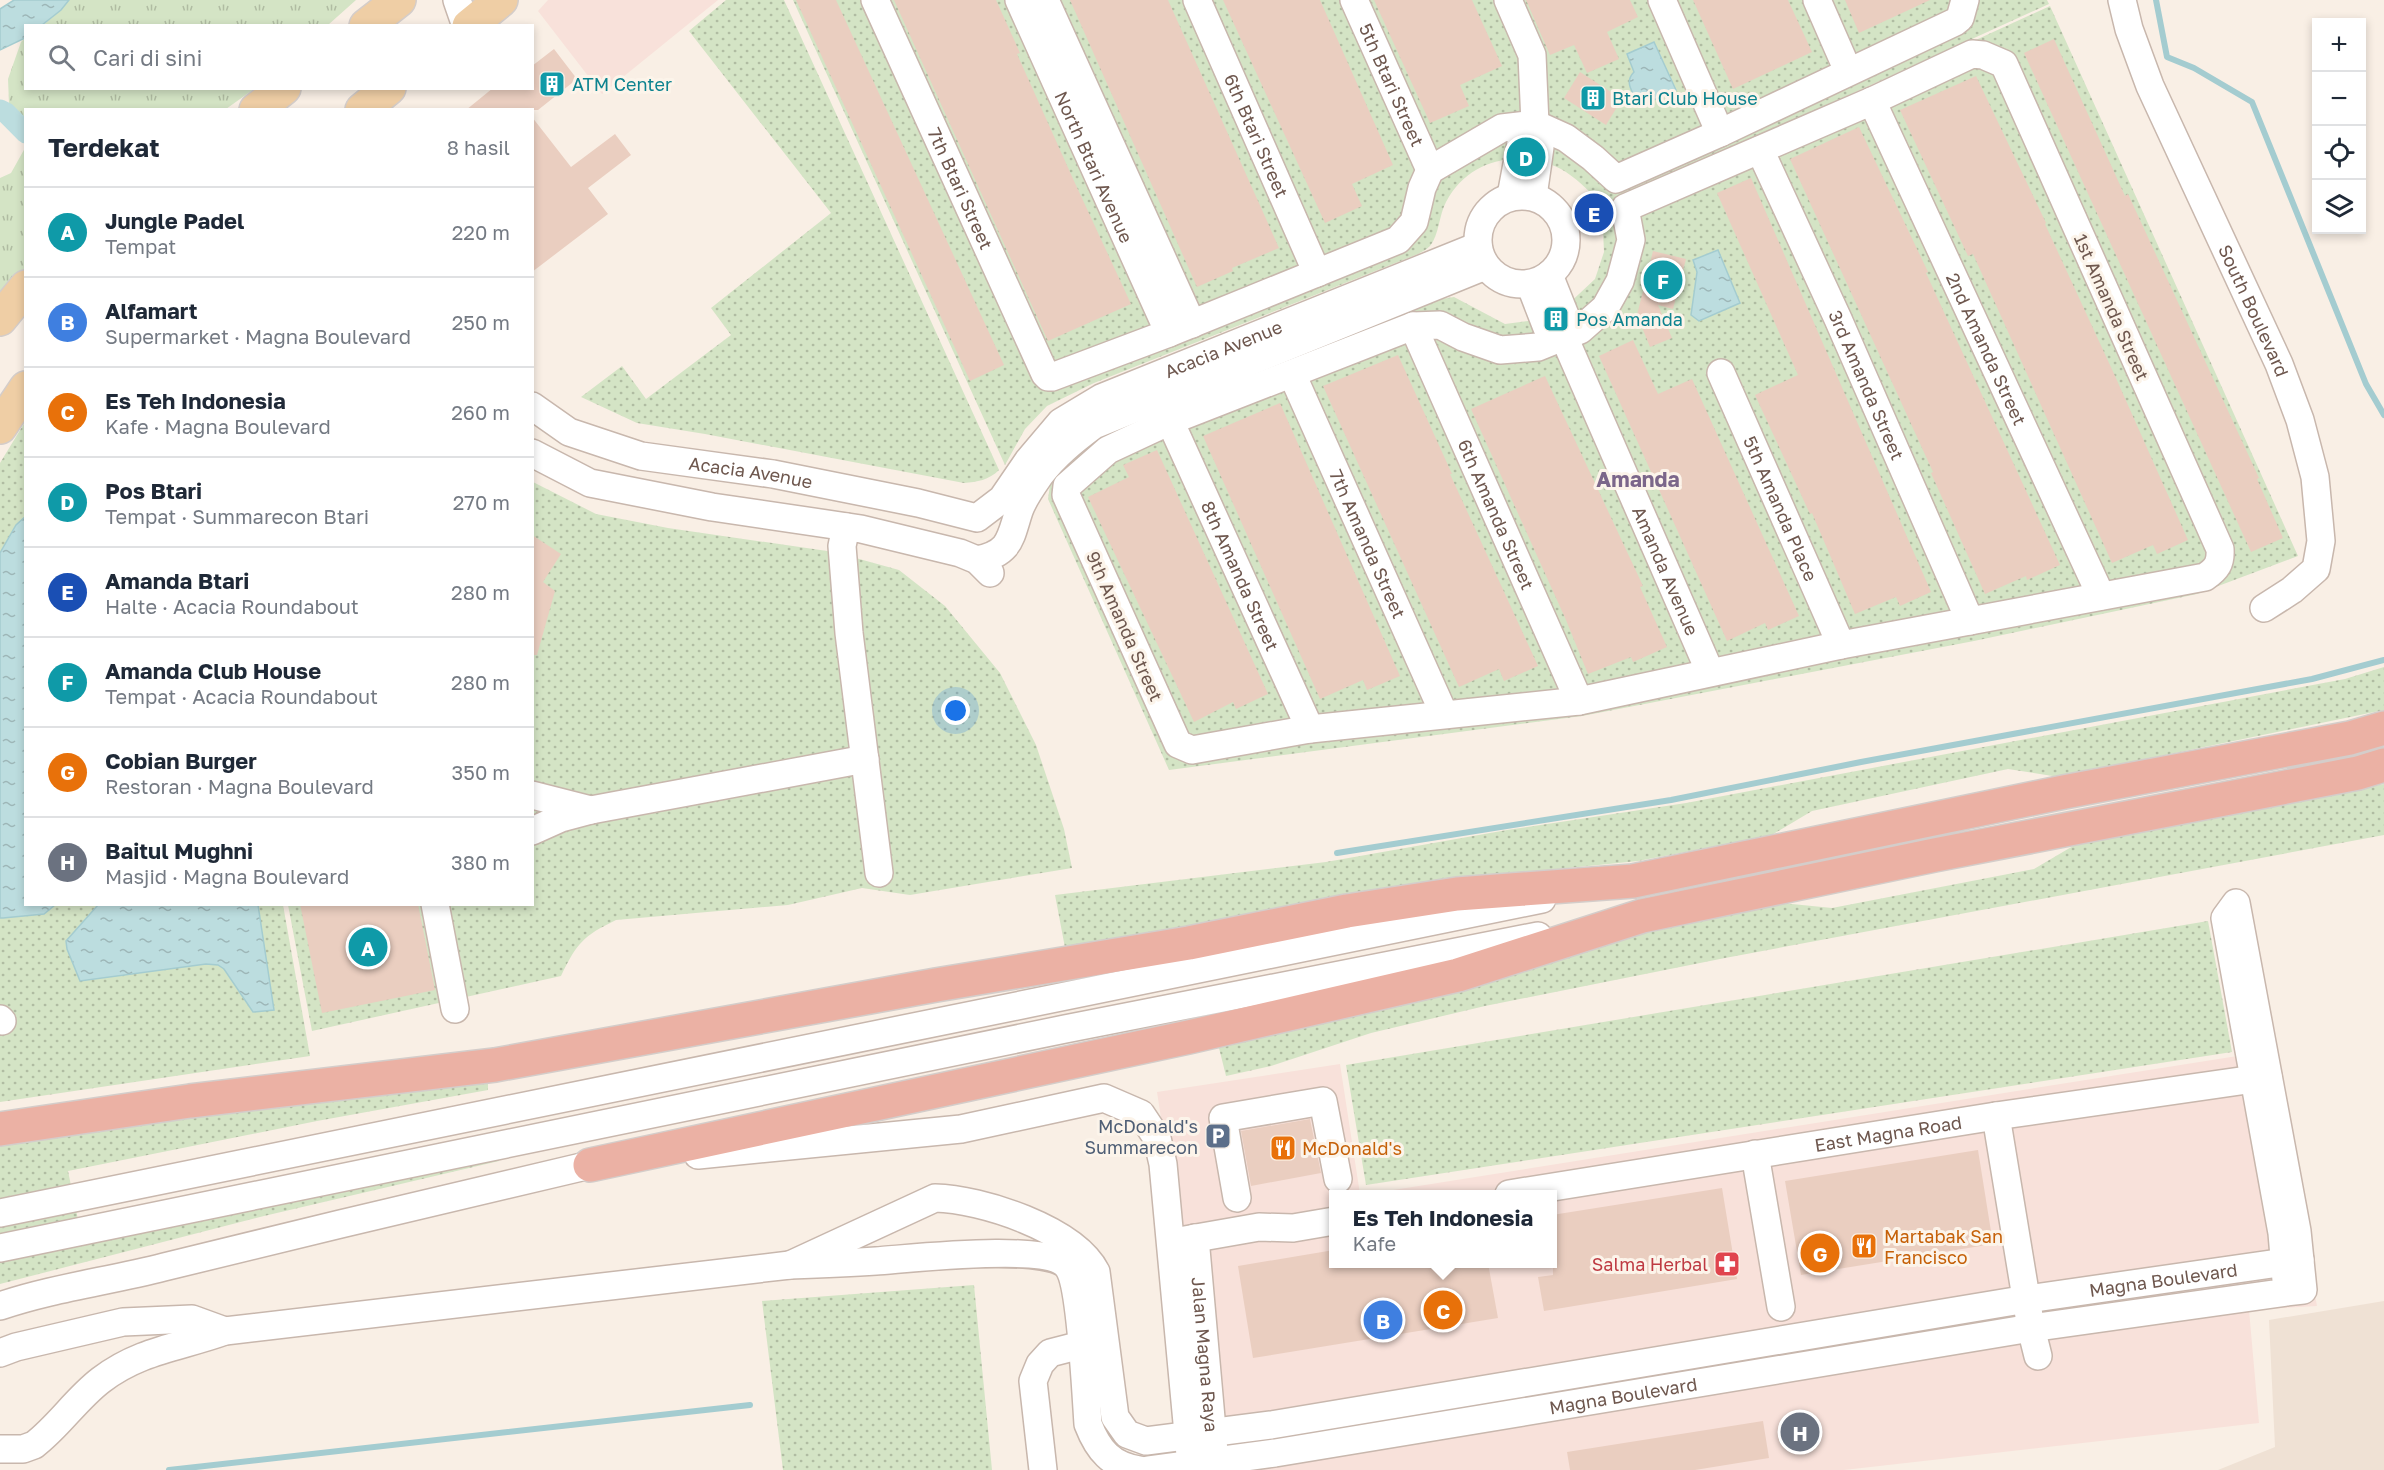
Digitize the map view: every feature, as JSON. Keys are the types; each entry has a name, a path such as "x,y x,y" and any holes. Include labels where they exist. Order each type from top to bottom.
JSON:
{"highway":[{"path":"0,1130 190,1101 495,1065 1457,894 1633,881 2064,792 2350,738 2384,728"},
{"path":"590,1165 1189,1037 1458,975 1642,916 1935,855 2358,773 2384,765"}],"main road":[{"path":"369,24 399,0"},
{"path":"470,24 501,0"},
{"path":"259,108 281,90"},
{"path":"364,108 386,90"},
{"path":"0,319 24,289"},
{"path":"0,427 24,391"}],"street":[{"path":"457,0 466,24"},
{"name":"7th Btari Street","path":"875,0 1048,377 1180,328"},
{"name":"North Btari Avenue","path":"1019,0 1049,37 1180,328"},
{"name":"North Btari Avenue","path":"1045,0 1049,37"},
{"name":"6th Btari Street","path":"1197,0 1317,273"},
{"name":"5th Btari Street","path":"1354,0 1430,170"},
{"path":"1508,0 1532,55 1535,124 1540,147 1522,196"},
{"path":"1662,0 1720,133"},
{"path":"1817,0 1848,71"},
{"path":"1180,328 1398,240 1414,222 1422,188 1430,170 1502,128 1535,124 1566,138 1616,179 1720,133 1955,22 1960,18 1965,0"},
{"name":"South Boulevard","path":"2122,0 2129,29 2150,86 2279,364 2300,420 2314,477 2321,541 2316,569 2292,590 2264,608"},
{"name":"1st Amanda Street","path":"1872,101 1972,54 1983,55 2004,64 2220,549 2221,560 2216,570 2205,577 2101,596"},
{"path":"1170,421 1413,326 1440,325 1463,337 1500,350 1538,347 1580,330 1605,308 1620,281 1631,240 1625,208 1872,101"},
{"name":"2nd Amanda Street","path":"1872,101 2101,596"},
{"name":"3rd Amanda Street","path":"1760,150 1838,319 1970,621"},
{"path":"1522,196 1552,207 1564,225 1566,236 1563,258 1540,280 1510,283 1500,279 1481,256 1480,224 1492,206 1522,196"},
{"name":"Acacia Avenue","path":"977,518 976,562 1015,548 1011,504 1028,461 1061,422 1101,398 1481,256"},
{"path":"1540,280 1567,320 1564,337"},
{"name":"6th Amanda Street","path":"1413,326 1579,701"},
{"name":"Amanda Avenue","path":"1564,337 1710,672"},
{"name":"5th Amanda Place","path":"1721,373 1840,645"},
{"name":"7th Amanda Street","path":"1292,374 1444,714"},
{"name":"Acacia Avenue","path":"534,407 569,432 640,456 773,474 926,505 977,518 1011,504"},
{"name":"9th Amanda Street","path":"1170,421 1108,450 1067,486 1066,495 1179,744 1192,750 1310,729"},
{"name":"8th Amanda Street","path":"1170,421 1310,729"},
{"path":"534,454 590,483 712,507 846,527 976,562"},
{"path":"846,527 842,546 849,633 879,873"},
{"path":"1310,729 1579,701 1840,645 2101,596"},
{"path":"534,830 561,818 591,810 865,759"},
{"path":"534,796 591,810"},
{"path":"0,1213 1633,881"},
{"path":"2260,1078 2225,918 2236,903 2282,1233 2292,1261"},
{"path":"435,906 455,1009"},
{"path":"0,1248 1065,1029 1642,916"},
{"name":"East Magna Road","path":"1534,1190 1996,1116 2260,1078"},
{"name":"Jalan Magna Raya","path":"0,1306 21,1299 120,1278 590,1165 961,1129 1104,1098 1141,1114 1158,1138 1183,1240 1204,1467"},
{"path":"1237,1197 1222,1118 1323,1101 1338,1179"},
{"path":"1996,1116 2031,1328 2038,1356"},
{"path":"1755,1154 1781,1307"},
{"name":"Magna Boulevard","path":"790,1265 935,1198 957,1200 1014,1214 1064,1240 1090,1260 1096,1272 1115,1417 1127,1434 1146,1441 1201,1435 2026,1299 2292,1261 2295,1291 2031,1328 1204,1467 1149,1470"},
{"path":"1183,1240 1259,1227 1293,1228 1329,1222"},
{"path":"0,1449 11,1451 34,1444 102,1380 142,1355 198,1341 225,1331 790,1265 877,1261 956,1253 1055,1258 1068,1267 1082,1345 1088,1424 1095,1443 1109,1457 1124,1468 1140,1470"},
{"path":"0,1353 16,1347 123,1322 192,1319 225,1331"},
{"path":"1043,1470 1033,1381 1040,1364 1050,1353 1082,1345"}],"shaded area":[{"path":"548,0 718,0 602,94 538,11"},
{"path":"2269,1051 2317,1306 2249,1310 2259,1423 1844,1470 1215,1470 1157,1092 1340,1064 1359,1190 1329,1190 1329,1268 1557,1268 1557,1190 1393,1190"},
{"path":"2384,1301 2384,1470 2218,1470 2275,1447 2269,1320"}],"green space":[{"path":"69,0 356,0 329,24 44,24"},
{"path":"726,0 784,0 999,470 991,476 964,483 637,423 581,397 622,366 646,399 731,335 711,308 831,213 689,31"},
{"path":"793,0 2047,0 2049,4 1605,206 1597,191 1591,193 1572,176 1555,166 1533,160 1518,159 1490,163 1477,169 1455,189 1446,202 1433,241 1423,251 1094,383 1047,406 1025,429 1005,465"},
{"path":"2050,6 2298,556 2197,594 1974,641 1582,716 1169,770 1048,499 1051,478 1083,447 1117,427 1441,299 1454,297 1505,324 1544,319 1563,309 1595,279 1604,252 1603,230 1610,227 1607,209"},
{"path":"24,39 24,90 253,90 227,108 24,108 24,120 9,103 8,79"},
{"path":"24,150 24,272 0,295 0,178 11,173"},
{"path":"24,424 24,906 283,906 310,1056 0,1102 0,463"},
{"path":"534,483 596,514 668,528 834,552 899,570 945,606 1000,673 1036,745 1064,829 1072,868 910,895 862,888 788,905 616,920 582,942 561,976 312,1031 288,906 534,906"},
{"path":"2384,667 2384,710 2059,777 2008,769 1812,811 1770,836 1638,861 1468,878 1066,953 1055,895 1326,862 1507,830 1686,803 2345,679"},
{"path":"2384,784 2384,835 1725,958 1485,1006 1371,1033 1271,1066 1226,1076 1219,1048 1619,939 1782,903 1832,908 2034,869 2073,846"},
{"path":"2208,921 2232,1052 1366,1185 1346,1065"},
{"path":"488,1083 488,1090 317,1121 68,1171 82,1239 498,1154 499,1161 264,1216 0,1284 0,1145 92,1130"},
{"path":"974,1285 992,1470 783,1470 762,1301"}],"water":[{"path":"14,0 69,0 61,10 43,24 24,24 24,38 0,50 0,9"},
{"path":"1654,42 1676,90 1640,106 1629,84 1634,72 1627,54"},
{"path":"1718,250 1740,303 1699,321 1691,315 1697,272 1693,260"},
{"path":"24,518 24,906 54,906 44,914 0,918 0,553 16,525"},
{"path":"97,906 258,906 274,1010 253,1012 224,969 218,965 206,964 80,981 66,941"}],"building":[{"path":"796,0 836,0 1004,365 970,381"},
{"path":"894,0 996,0 1020,53 1017,54 1131,304 1048,341"},
{"path":"1070,0 1168,0 1279,248 1232,268 1233,271 1197,287"},
{"path":"1223,0 1320,0 1393,165 1352,184 1362,206 1325,223"},
{"path":"1374,0 1472,0 1502,66 1460,85 1469,106 1430,123"},
{"path":"1526,0 1630,0 1638,17 1607,32 1619,59 1587,73 1574,45 1550,55"},
{"path":"1693,0 1788,0 1812,52 1733,89"},
{"path":"1845,0 1930,0 1859,33"},
{"path":"2054,39 2125,196 2128,194 2259,478 2257,479 2283,538 2251,552 2024,53"},
{"name":"ATM Center","path":"554,49 577,79 538,110 534,108 468,108 491,90 534,90 534,64"},
{"name":"Btari Club House","path":"1580,72 1622,99 1606,125 1564,98"},
{"path":"1976,76 2046,223 2188,540 2157,554 2153,545 2112,563 1973,254 1968,256 1900,110"},
{"path":"534,120 571,167 615,134 631,155 588,188 608,214 534,270"},
{"path":"1859,127 1928,272 1926,273 2060,565 2027,580 2026,576 1985,594 1931,473 1933,472 1790,159"},
{"path":"1751,178 1931,592 1900,606 1896,597 1855,614 1812,513 1810,514 1755,395 1798,375 1717,193"},
{"path":"1653,251 1686,259 1673,309 1658,305 1672,338 1650,347 1637,315"},
{"path":"1633,340 1658,394 1692,379 1799,616 1768,630 1765,623 1727,641 1599,356"},
{"path":"1398,355 1538,666 1504,681 1499,669 1459,687 1323,386"},
{"path":"1545,376 1643,586 1640,587 1667,647 1633,662 1631,657 1588,674 1471,409"},
{"path":"1280,403 1400,676 1367,690 1363,680 1320,699 1203,436"},
{"path":"1157,450 1268,694 1236,709 1233,702 1194,722 1088,497 1129,477 1123,465"},
{"path":"534,536 561,554 543,582 555,591 537,655 534,655"},
{"path":"300,906 418,906 435,990 322,1013"},
{"name":"McDonald's","path":"1310,1119 1321,1173 1251,1186 1241,1131"},
{"path":"1978,1150 1993,1244 1801,1275 1785,1181"},
{"path":"1722,1188 1737,1279 1544,1311 1538,1277 1553,1275 1553,1268 1557,1268 1557,1214"},
{"path":"1329,1251 1329,1268 1489,1268 1498,1318 1253,1358 1238,1266"},
{"path":"1793,1417 1814,1422 1807,1447 1787,1442"},
{"path":"1763,1421 1769,1458 1695,1470 1570,1470 1567,1452"}],"waterway":[{"path":"2156,0 2167,57 2194,68 2252,102 2366,384 2384,415"},
{"path":"0,110 24,131"},
{"path":"1337,853 1671,800 1861,762 2312,679 2384,660"},
{"path":"169,1470 750,1405"}],"place":[{"name":"ATM Center","path":"552,84"},
{"name":"Btari Club House","path":"1593,98"},
{"name":"Pos Btari","path":"1526,157"},
{"name":"Amanda Btari","path":"1594,213"},
{"name":"Amanda Club House","path":"1663,280"},
{"name":"Pos Amanda","path":"1556,319"},
{"name":"Jungle Padel","path":"368,947"},
{"name":"McDonald's Summarecon","path":"1218,1136"},
{"name":"McDonald's","path":"1283,1148"},
{"name":"Martabak San Francisco","path":"1864,1246"},
{"name":"Cobian Burger","path":"1820,1253"},
{"name":"Salma Herbal","path":"1727,1264"},
{"name":"Es Teh Indonesia","path":"1443,1310"},
{"name":"Alfamart","path":"1383,1320"},
{"name":"Baitul Mughni","path":"1800,1432"}],"district":[{"name":"Amanda","path":"1638,479"}]}
